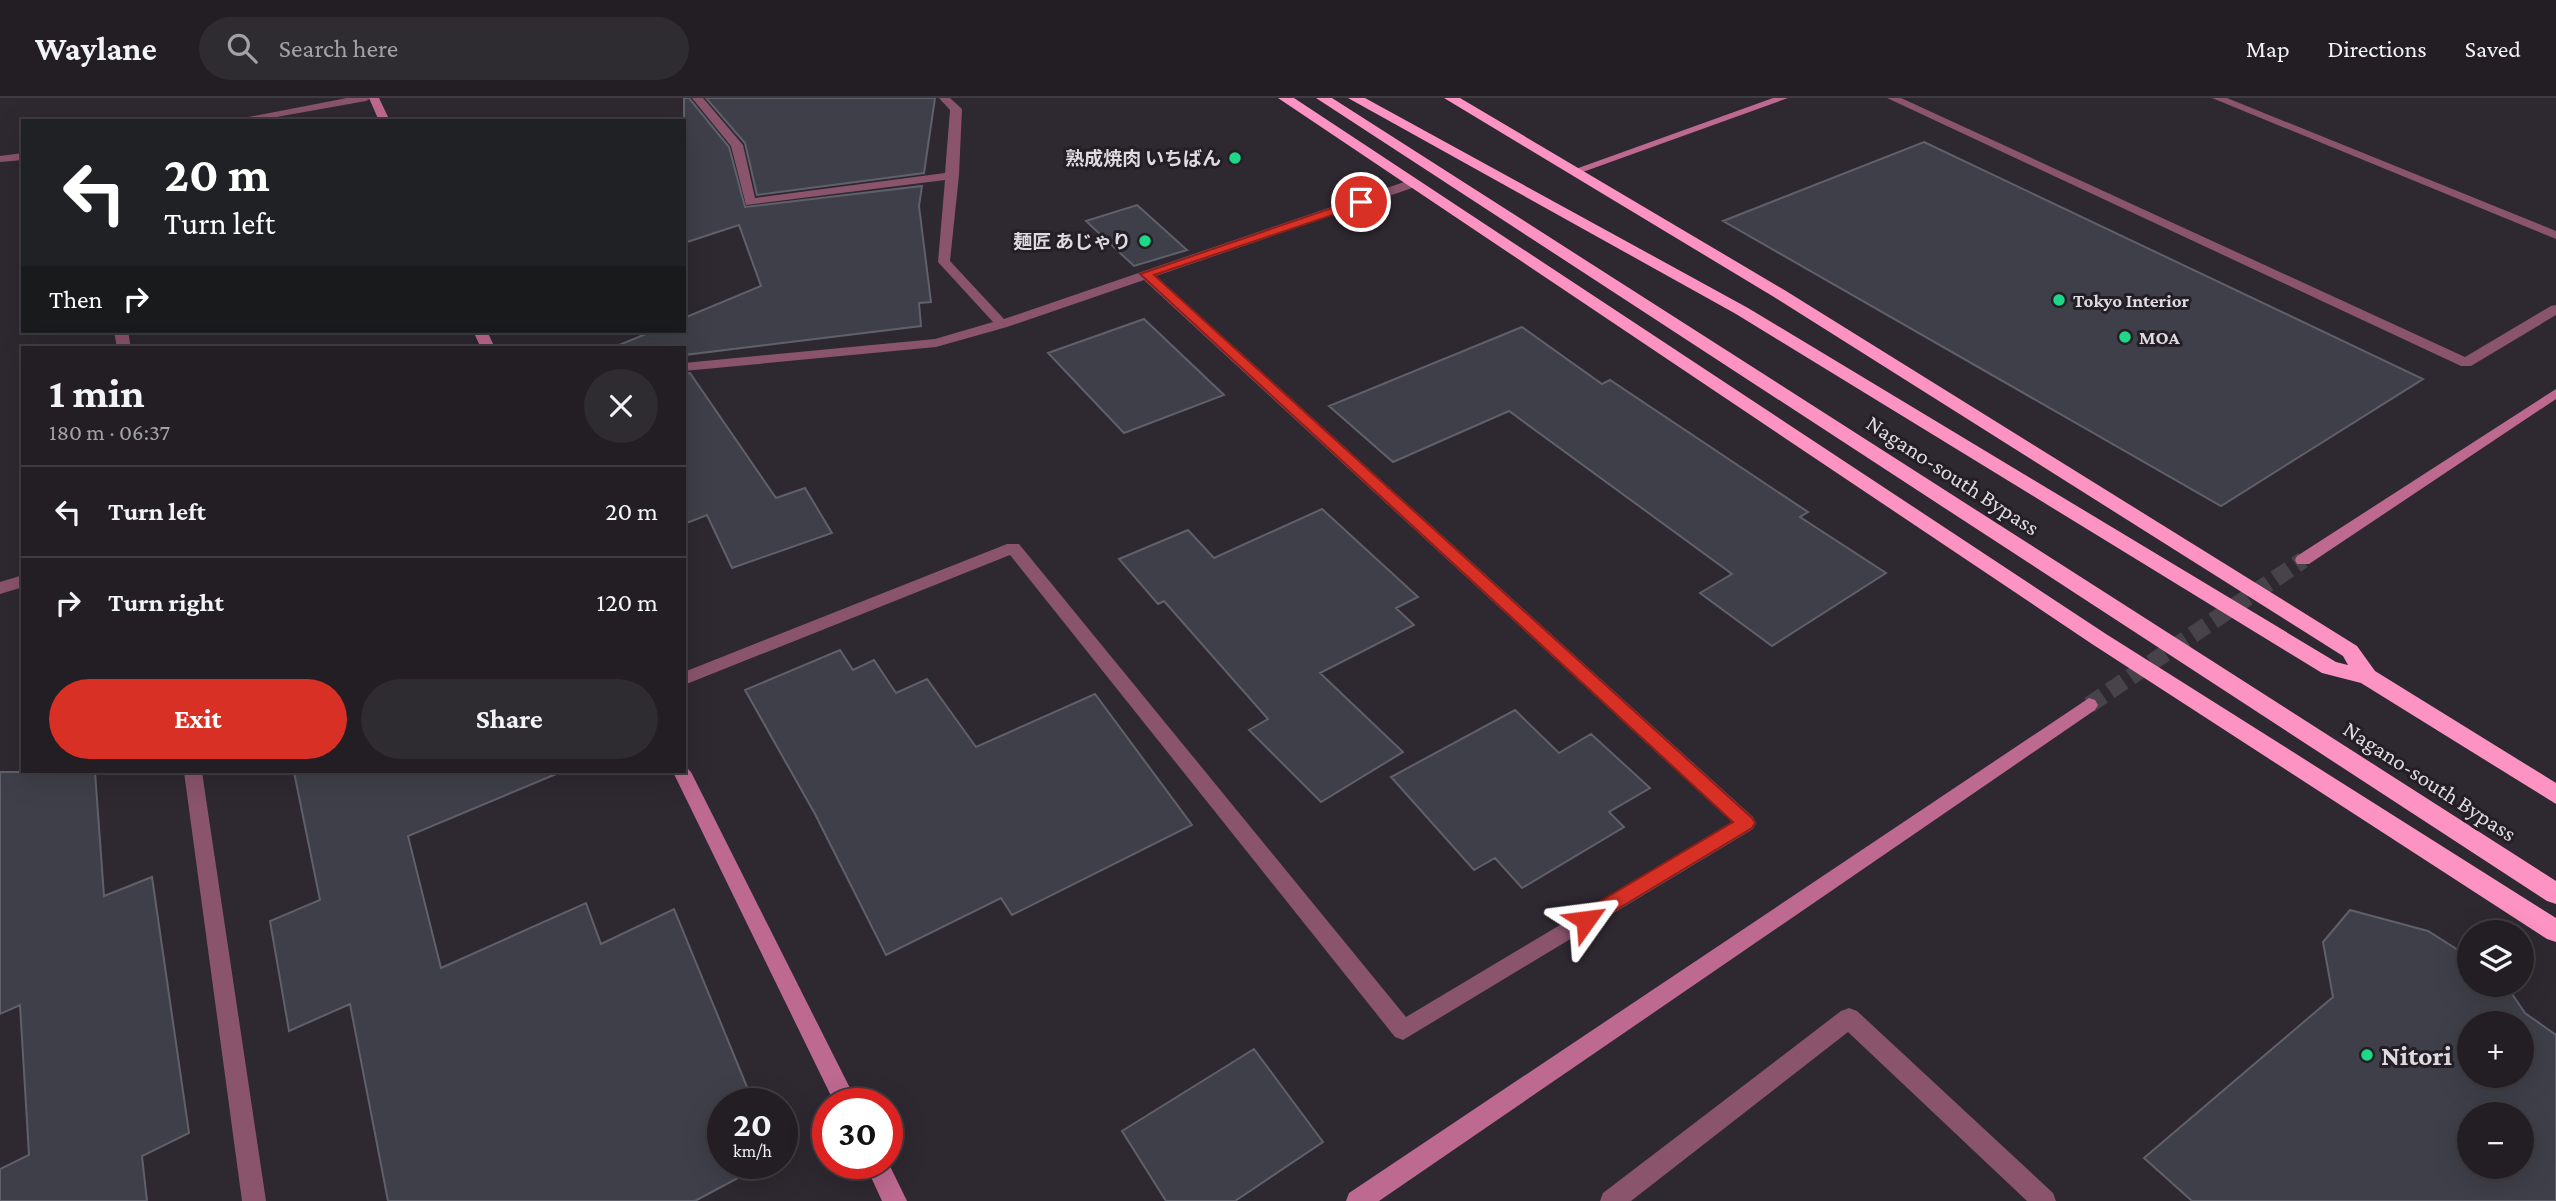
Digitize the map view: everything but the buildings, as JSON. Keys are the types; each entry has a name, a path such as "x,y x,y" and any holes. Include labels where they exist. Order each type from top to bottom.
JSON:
{"highway":[{"path":"1285,98 2099,639 2556,931"},
{"name":"Nagano-south Bypass","path":"1323,98 2556,894"},
{"name":"Nagano-south Bypass","path":"1355,98 1742,311 2330,668 2367,677 2556,795"},
{"path":"1451,98 1780,294 2350,651 2367,677"}],"street":[{"path":"245,119 366,98"},
{"path":"374,98 383,119"},
{"path":"697,98 737,145 750,202 953,175"},
{"path":"944,98 956,109 953,175 944,262 1002,324"},
{"path":"1576,171 1783,98"},
{"path":"1892,98 2466,363 2556,309"},
{"path":"2217,98 2556,235"},
{"path":"0,159 21,156"},
{"path":"686,367 936,343 1002,324 1414,183"},
{"path":"686,678 1013,548 1403,1030 1746,823 1146,274"},
{"path":"2303,560 2556,393"},
{"path":"0,588 21,582"},
{"path":"1358,1201 2089,705"},
{"path":"193,773 254,1201"},
{"path":"682,773 839,1088"},
{"path":"1612,1201 1849,1018 2044,1201"},
{"path":"884,1179 895,1201"}],"tunnel":[{"path":"2089,705 2303,560"}],"place":[{"name":"熟成焼肉 いちばん","path":"1235,158"},
{"name":"麺匠 あじゃり","path":"1145,241"},
{"name":"Tokyo Interior","path":"2059,300"},
{"name":"MOA","path":"2125,337"},
{"name":"Nitori","path":"2367,1055"}],"route":[{"path":"1361,202 1146,274 1746,823 1586,920"}]}
